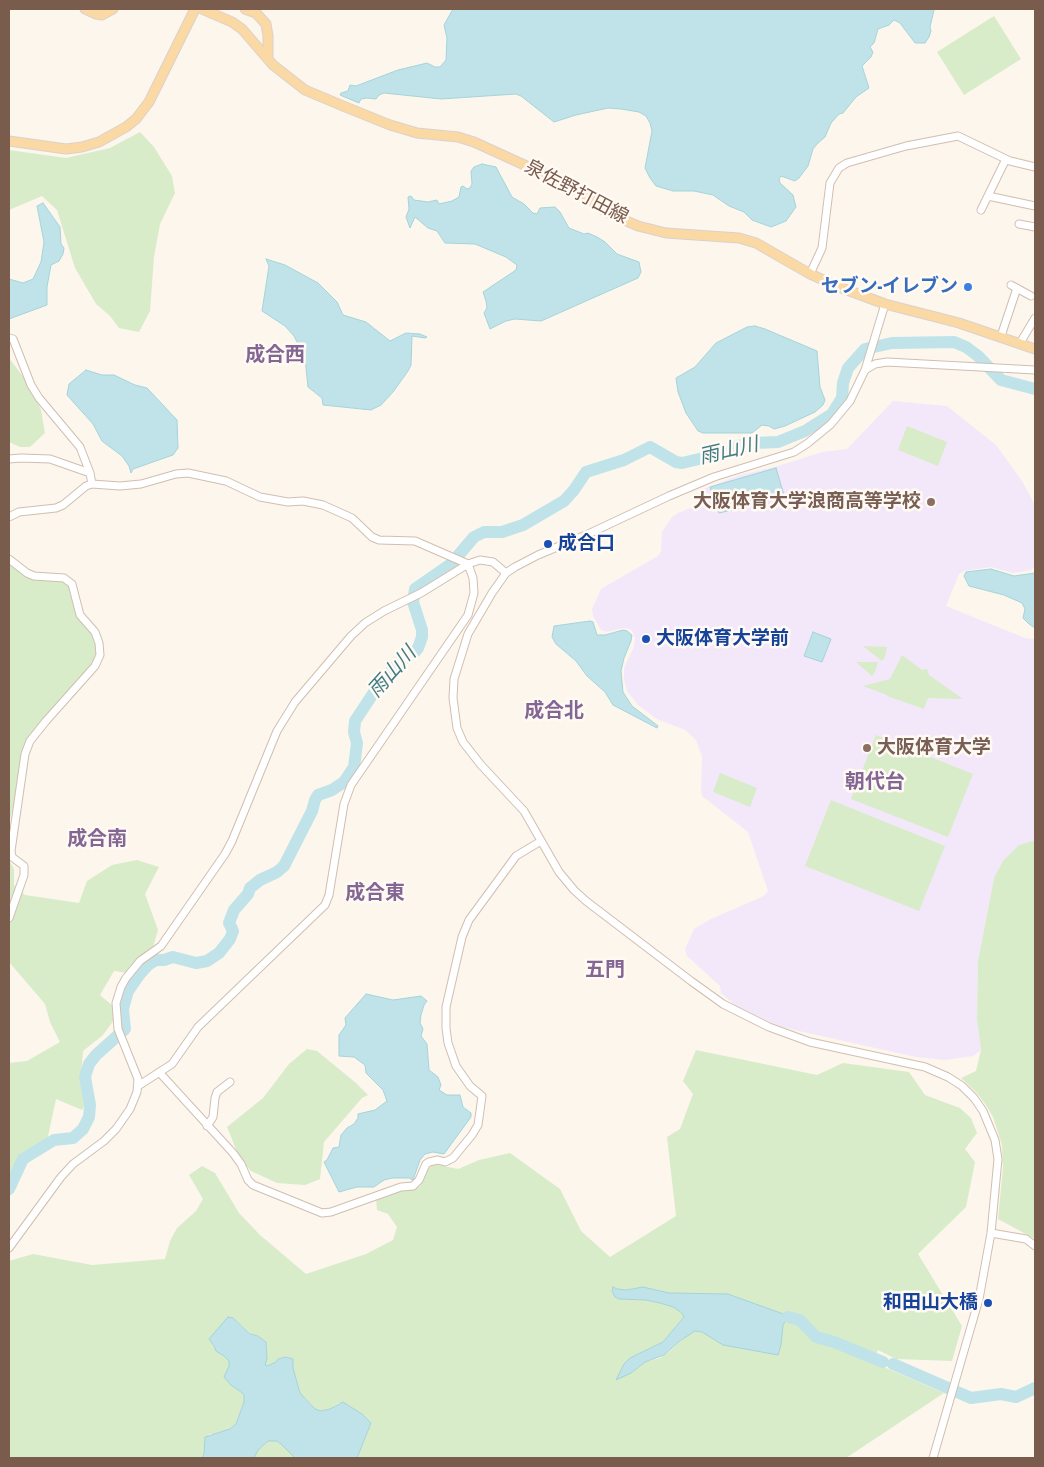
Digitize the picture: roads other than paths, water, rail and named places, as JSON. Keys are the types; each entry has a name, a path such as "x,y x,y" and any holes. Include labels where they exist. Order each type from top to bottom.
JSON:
{"main road":[{"path":"85,9 96,14 102,14 113,9"},
{"path":"9,141 66,149 99,142 126,127 136,119 148,102 195,9"},
{"name":"泉佐野打田線","path":"202,9 232,22 242,29 268,59 305,90 390,125 416,133 458,137 474,142 556,179 583,194 606,212 622,220 666,232 739,238 756,243 810,274 839,287 885,304 959,323 1035,349"},
{"path":"245,9 256,13 266,24 268,59"}],"street":[{"path":"810,274 822,248 830,182 839,168 847,163 906,146 958,136 1006,159 1035,167"},
{"path":"981,210 1006,159"},
{"path":"988,196 1035,206"},
{"path":"1019,224 1035,227"},
{"path":"1001,336 1014,287 1031,296"},
{"path":"885,304 865,370 850,401 821,434 794,452 714,477 538,555 506,573 478,616 463,648 454,679 454,715 463,742 481,765 524,811 559,872 574,890 723,1004 769,1027 790,1035 820,1044 925,1067 948,1077 962,1086 983,1111 995,1140 998,1159 992,1233 979,1299 933,1458"},
{"path":"1020,343 1035,318"},
{"path":"9,338 13,339 35,392 80,447 92,484"},
{"path":"865,370 875,364 887,362 1035,370"},
{"path":"9,459 50,459 90,473"},
{"path":"9,517 19,512 56,508 63,505 86,486 92,484 120,486 141,484 176,474 188,473 226,481 260,496 288,502 303,501 323,504 352,518 372,537 379,540 415,541 468,564 473,578 474,593 468,615 351,785 344,804 329,896 325,905 198,1027 172,1064 138,1086"},
{"path":"9,558 27,573 34,576 64,578 72,584 80,615 95,632 99,643 100,655 95,666 30,741 25,754 11,851 12,857 24,866 24,875 9,918"},
{"path":"9,1248 61,1177 73,1164 104,1141 124,1119 136,1098 138,1086 136,1069 118,1030 116,1003 121,987 140,961 162,946 232,841 285,715 351,636 384,611 421,593 468,564 480,560 493,562 506,573"},
{"path":"158,1072 233,1153 241,1164 248,1180 253,1185 322,1213 331,1212 402,1186 413,1186 420,1180 426,1164 438,1160 445,1162 454,1158 478,1124 482,1096 463,1078 456,1066 448,1043 446,1028 446,1007 457,955 469,920 516,856 541,841"},
{"path":"207,1126 213,1117 217,1092 230,1082"},
{"path":"992,1233 1026,1239 1035,1246"}],"water":[{"path":"453,9 934,10 930,27 931,31 925,43 915,43 900,23 894,20 889,25 878,29 874,43 870,47 873,52 871,57 862,66 869,88 856,97 843,113 839,114 831,123 825,137 813,149 808,166 799,178 795,181 781,176 779,179 780,183 793,195 796,207 786,221 771,227 752,220 744,212 729,206 713,195 694,191 673,191 656,186 645,168 652,131 646,116 639,112 608,108 554,122 516,94 441,99 384,93 376,99 361,99 359,103 340,95 348,91 350,85 356,86 398,70 427,63 440,67 446,60 447,38 444,25"},
{"path":"482,164 496,167 512,197 524,204 533,213 537,214 540,208 555,207 569,228 597,237 617,254 639,262 641,272 638,278 541,321 515,319 490,329 484,313 487,308 483,292 516,270 517,265 506,257 475,244 445,243 437,231 428,228 415,217 410,228 406,217 409,209 408,197 411,196 414,200 428,202 437,200 439,204 452,201 459,197 461,187 470,188 472,184 471,171 474,167"},
{"path":"43,203 60,227 61,244 64,248 63,254 59,261 51,265 47,287 47,305 9,319 9,279 23,283 33,279 41,262 44,242 37,206"},
{"path":"266,259 285,265 318,283 337,302 343,315 366,322 390,341 406,333 420,334 427,337 412,336 411,365 393,392 381,405 371,410 323,405 322,398 308,387 305,358 294,336 285,326 262,311 269,266"},
{"path":"755,326 817,351 820,387 825,400 823,405 815,412 774,429 762,425 752,433 703,433 698,431 686,413 678,392 676,378 695,367 716,343 747,327"},
{"path":"86,370 102,375 114,375 135,385 147,388 177,420 178,448 173,455 133,469 131,473 129,466 122,456 102,441 93,424 67,395 69,384"},
{"path":"776,468 784,495 748,501 748,506 719,513 710,487"},
{"path":"991,569 1014,576 1035,573 1035,628 1023,618 1025,609 1022,603 1004,595 969,586 964,576 966,572"},
{"path":"593,622 597,635 605,635 623,630 632,635 621,671 623,692 632,706 658,726 657,728 613,705 605,692 587,676 576,661 556,644 552,637 554,626"},
{"path":"813,632 831,639 822,662 804,656"},
{"path":"366,994 393,1000 421,996 427,1001 424,1005 420,1023 423,1029 421,1036 427,1044 429,1070 438,1077 441,1085 439,1090 447,1095 460,1095 463,1107 471,1113 471,1117 444,1154 433,1152 425,1154 420,1160 413,1180 409,1178 392,1178 384,1180 374,1187 357,1187 339,1192 324,1162 333,1148 339,1147 341,1135 354,1124 358,1114 375,1110 387,1101 383,1090 366,1073 365,1065 354,1057 339,1056 339,1035 346,1025 345,1018"},
{"path":"613,1287 626,1290 643,1287 669,1293 728,1294 786,1315 788,1317 783,1325 778,1355 723,1345 702,1332 695,1331 664,1355 645,1362 631,1373 616,1380 624,1364 630,1358 663,1342 684,1317 682,1313 673,1307 660,1303 646,1300 619,1299 615,1297 612,1291"},
{"path":"228,1317 233,1318 250,1334 258,1336 266,1342 267,1359 265,1365 267,1366 278,1359 286,1357 293,1359 293,1368 300,1393 315,1409 321,1411 330,1409 343,1402 362,1414 371,1423 357,1458 295,1458 277,1441 268,1441 258,1450 254,1458 202,1458 205,1437 230,1429 236,1424 244,1402 244,1395 224,1377 229,1361 216,1351 209,1339"}],"waterway":[{"name":"雨山川","path":"9,1189 23,1159 54,1140 73,1138 83,1129 89,1117 90,1105 85,1077 89,1064 96,1055 125,1029 123,1009 128,991 139,975 148,965 156,960 173,957 196,963 207,961 219,953 230,939 233,931 229,923 234,910 248,894 250,888 284,866 318,795 332,790 344,782 354,767 357,743 354,732 355,721 382,680 402,660 414,653 418,648 422,637 422,630 413,602 415,589 451,564 474,537 484,532 502,532 523,525 564,501 586,472 624,460 650,447 676,462 682,463 725,453 738,446 778,442 805,431 832,414 842,398 843,383 848,368 865,349 892,343 954,342 966,347 978,356 1001,380 1035,389"},
{"path":"788,1317 800,1320 816,1337 834,1342 883,1362"},
{"path":"893,1364 971,1398 1001,1394 1016,1397 1035,1388"}],"place":[{"name":"セブン-イレブン","path":"968,287"},
{"name":"大阪体育大学浪商高等学校","path":"931,502"},
{"name":"成合口","path":"548,544"},
{"name":"大阪体育大学前","path":"646,639"},
{"name":"大阪体育大学","path":"867,748"},
{"name":"和田山大橋","path":"988,1303"}],"district":[{"name":"成合西","path":"275,356"},
{"name":"成合北","path":"554,712"},
{"name":"朝代台","path":"875,783"},
{"name":"成合南","path":"97,840"},
{"name":"成合東","path":"375,894"},
{"name":"五門","path":"605,971"}]}
